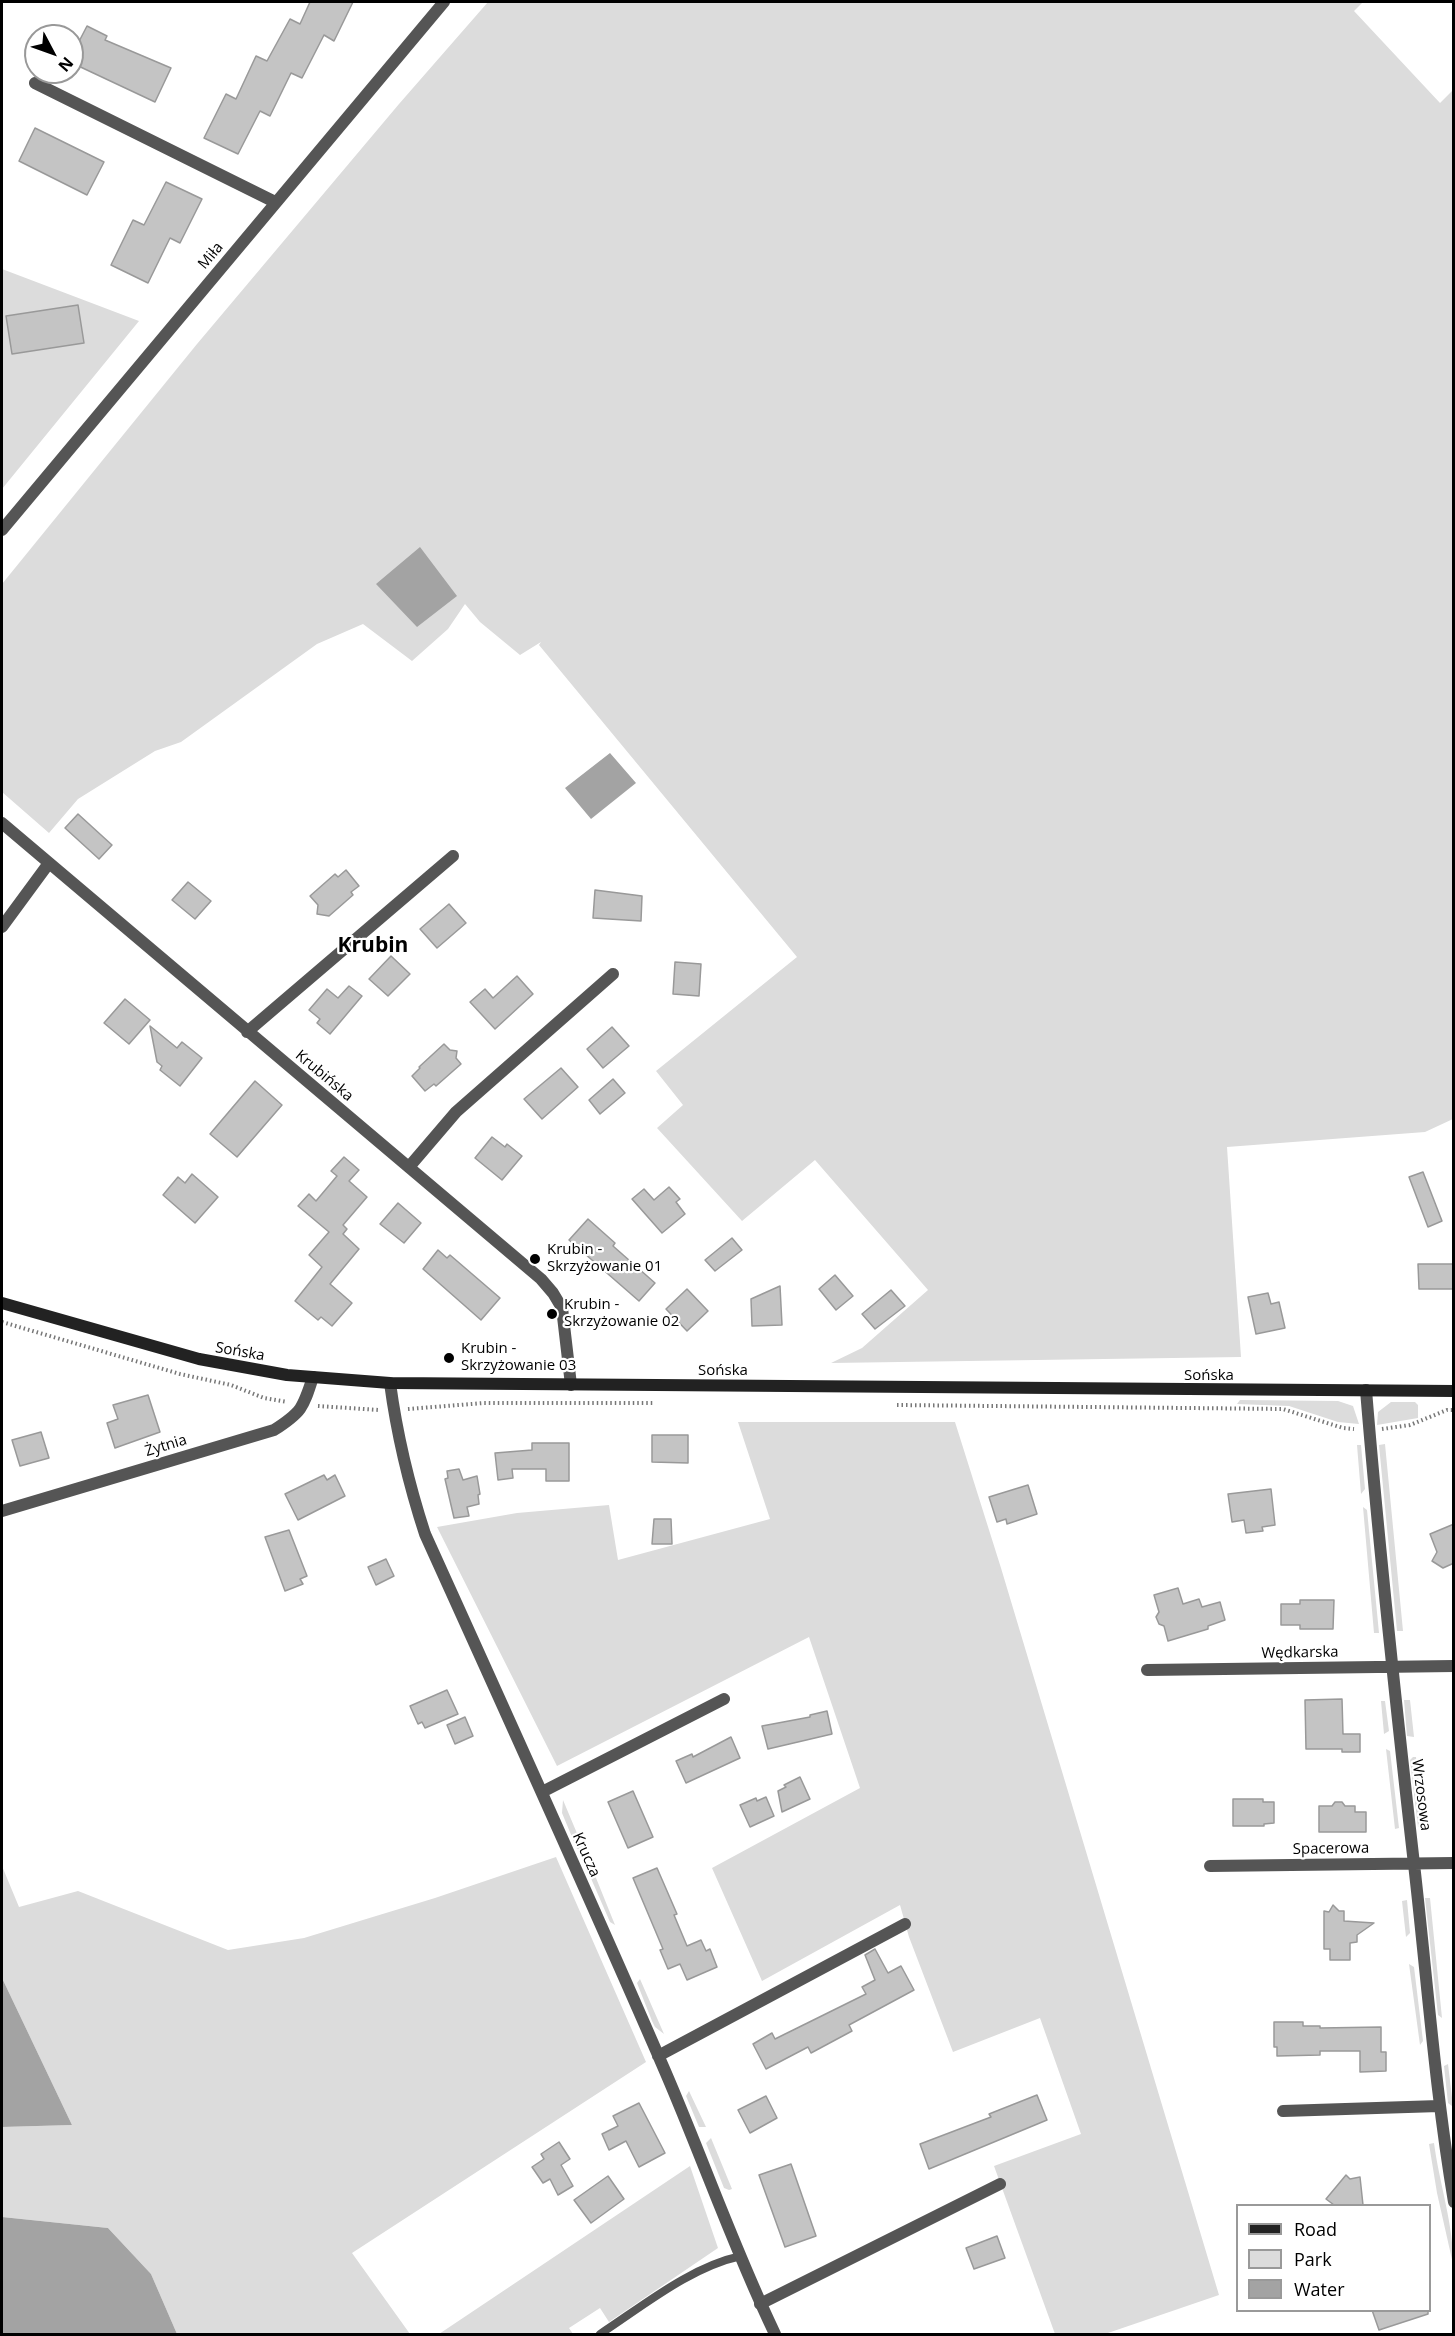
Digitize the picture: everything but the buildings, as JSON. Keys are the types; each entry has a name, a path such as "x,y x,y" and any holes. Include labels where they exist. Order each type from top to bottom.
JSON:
{"street":[{"name":"Miła","path":"2,530 444,2"},
{"path":"39,84 276,202"},
{"name":"Krubińska","path":"2,823 541,1279 553,1293 563,1315 571,1385"},
{"path":"247,1032 453,856"},
{"path":"2,927 49,863"},
{"path":"409,1167 456,1112 613,974"},
{"name":"Sońska","path":"2,1303 199,1359 287,1375 390,1383 1454,1391"},
{"name":"Żytnia","path":"2,1511 274,1430 291,1419 304,1405 313,1377"},
{"name":"Krucza","path":"390,1383 410,1489 425,1534 542,1792 700,2151 760,2304 775,2334"},
{"name":"Wrzosowa","path":"1366,1390 1391,1667 1439,2106 1454,2202"},
{"name":"Wędkarska","path":"1147,1670 1454,1666"},
{"path":"542,1792 724,1699"},
{"name":"Spacerowa","path":"1210,1866 1454,1863"},
{"path":"658,2056 905,1924"},
{"path":"1284,2111 1439,2106"},
{"path":"760,2304 1000,2184"}],"lane":[{"path":"600,2334 702,2268 741,2256"}],"green space":[{"path":"488,2 1363,2 1354,11 1440,103 1453,90 1453,1119 1425,1132 1227,1147 1241,1357 831,1363 862,1348 928,1290 815,1160 742,1221 657,1128 683,1105 656,1071 797,957 539,645 541,642 520,655 480,622 465,604 448,629 412,661 363,624 317,644 181,742 155,751 78,799 49,833 2,792 2,584 197,344"},
{"path":"2,269 139,321 2,489"},
{"path":"1240,1400 1338,1401 1353,1406 1359,1424 1338,1422 1289,1406 1237,1404"},
{"path":"1391,1402 1415,1402 1418,1405 1418,1418 1377,1425 1378,1412"},
{"path":"738,1422 955,1422 1219,2295 1105,2334 1055,2334 994,2166 1081,2134 1040,2018 953,2052 909,1937 900,1905 762,1981 712,1868 860,1788 809,1637 557,1766 437,1527 517,1513 609,1505 618,1560 770,1519"},
{"path":"1385,1444 1403,1631 1397,1631 1379,1445"},
{"path":"1357,1445 1361,1445 1365,1489 1361,1494"},
{"path":"1363,1507 1367,1510 1379,1633 1374,1633"},
{"path":"1404,1700 1410,1700 1414,1737 1407,1736"},
{"path":"1381,1701 1385,1701 1389,1731 1384,1734"},
{"path":"1386,1749 1390,1751 1399,1828 1395,1829"},
{"path":"1416,1757 1423,1826 1418,1827 1410,1760"},
{"path":"563,1800 584,1850 577,1849 562,1813"},
{"path":"556,1857 646,2062 352,2253 410,2334 177,2334 151,2274 108,2228 2,2217 2,2127 72,2125 2,1978 2,1866 19,1907 78,1891 228,1950 304,1938 435,1898"},
{"path":"587,1863 590,1863 615,1925 610,1922 586,1867"},
{"path":"1425,1898 1430,1898 1442,2018 1438,2015"},
{"path":"1407,1900 1410,1933 1406,1937 1402,1901"},
{"path":"1409,1964 1414,1967 1423,2041 1420,2045"},
{"path":"640,1979 664,2034 655,2027 652,2021 637,1983"},
{"path":"1448,2064 1453,2106 1448,2103 1444,2066"},
{"path":"689,2091 706,2127 699,2127 686,2096"},
{"path":"711,2138 732,2189 724,2188 706,2143"},
{"path":"1434,2143 1449,2219 1453,2264 1429,2144"},
{"path":"690,2166 718,2248 609,2322 600,2308 569,2328 573,2334 439,2334"}],"water":[{"path":"420,547 457,596 417,627 376,584"},
{"path":"610,753 636,783 591,819 565,788"},
{"path":"2,1978 72,2125 2,2127"},
{"path":"2,2217 108,2228 151,2274 177,2334 2,2334"}],"place":[{"name":"Krubin - Skrzyżowanie 01","path":"535,1259"},
{"name":"Krubin - Skrzyżowanie 02","path":"552,1314"},
{"name":"Krubin - Skrzyżowanie 03","path":"449,1358"}],"district":[{"name":"Krubin","path":"373,946"}]}
